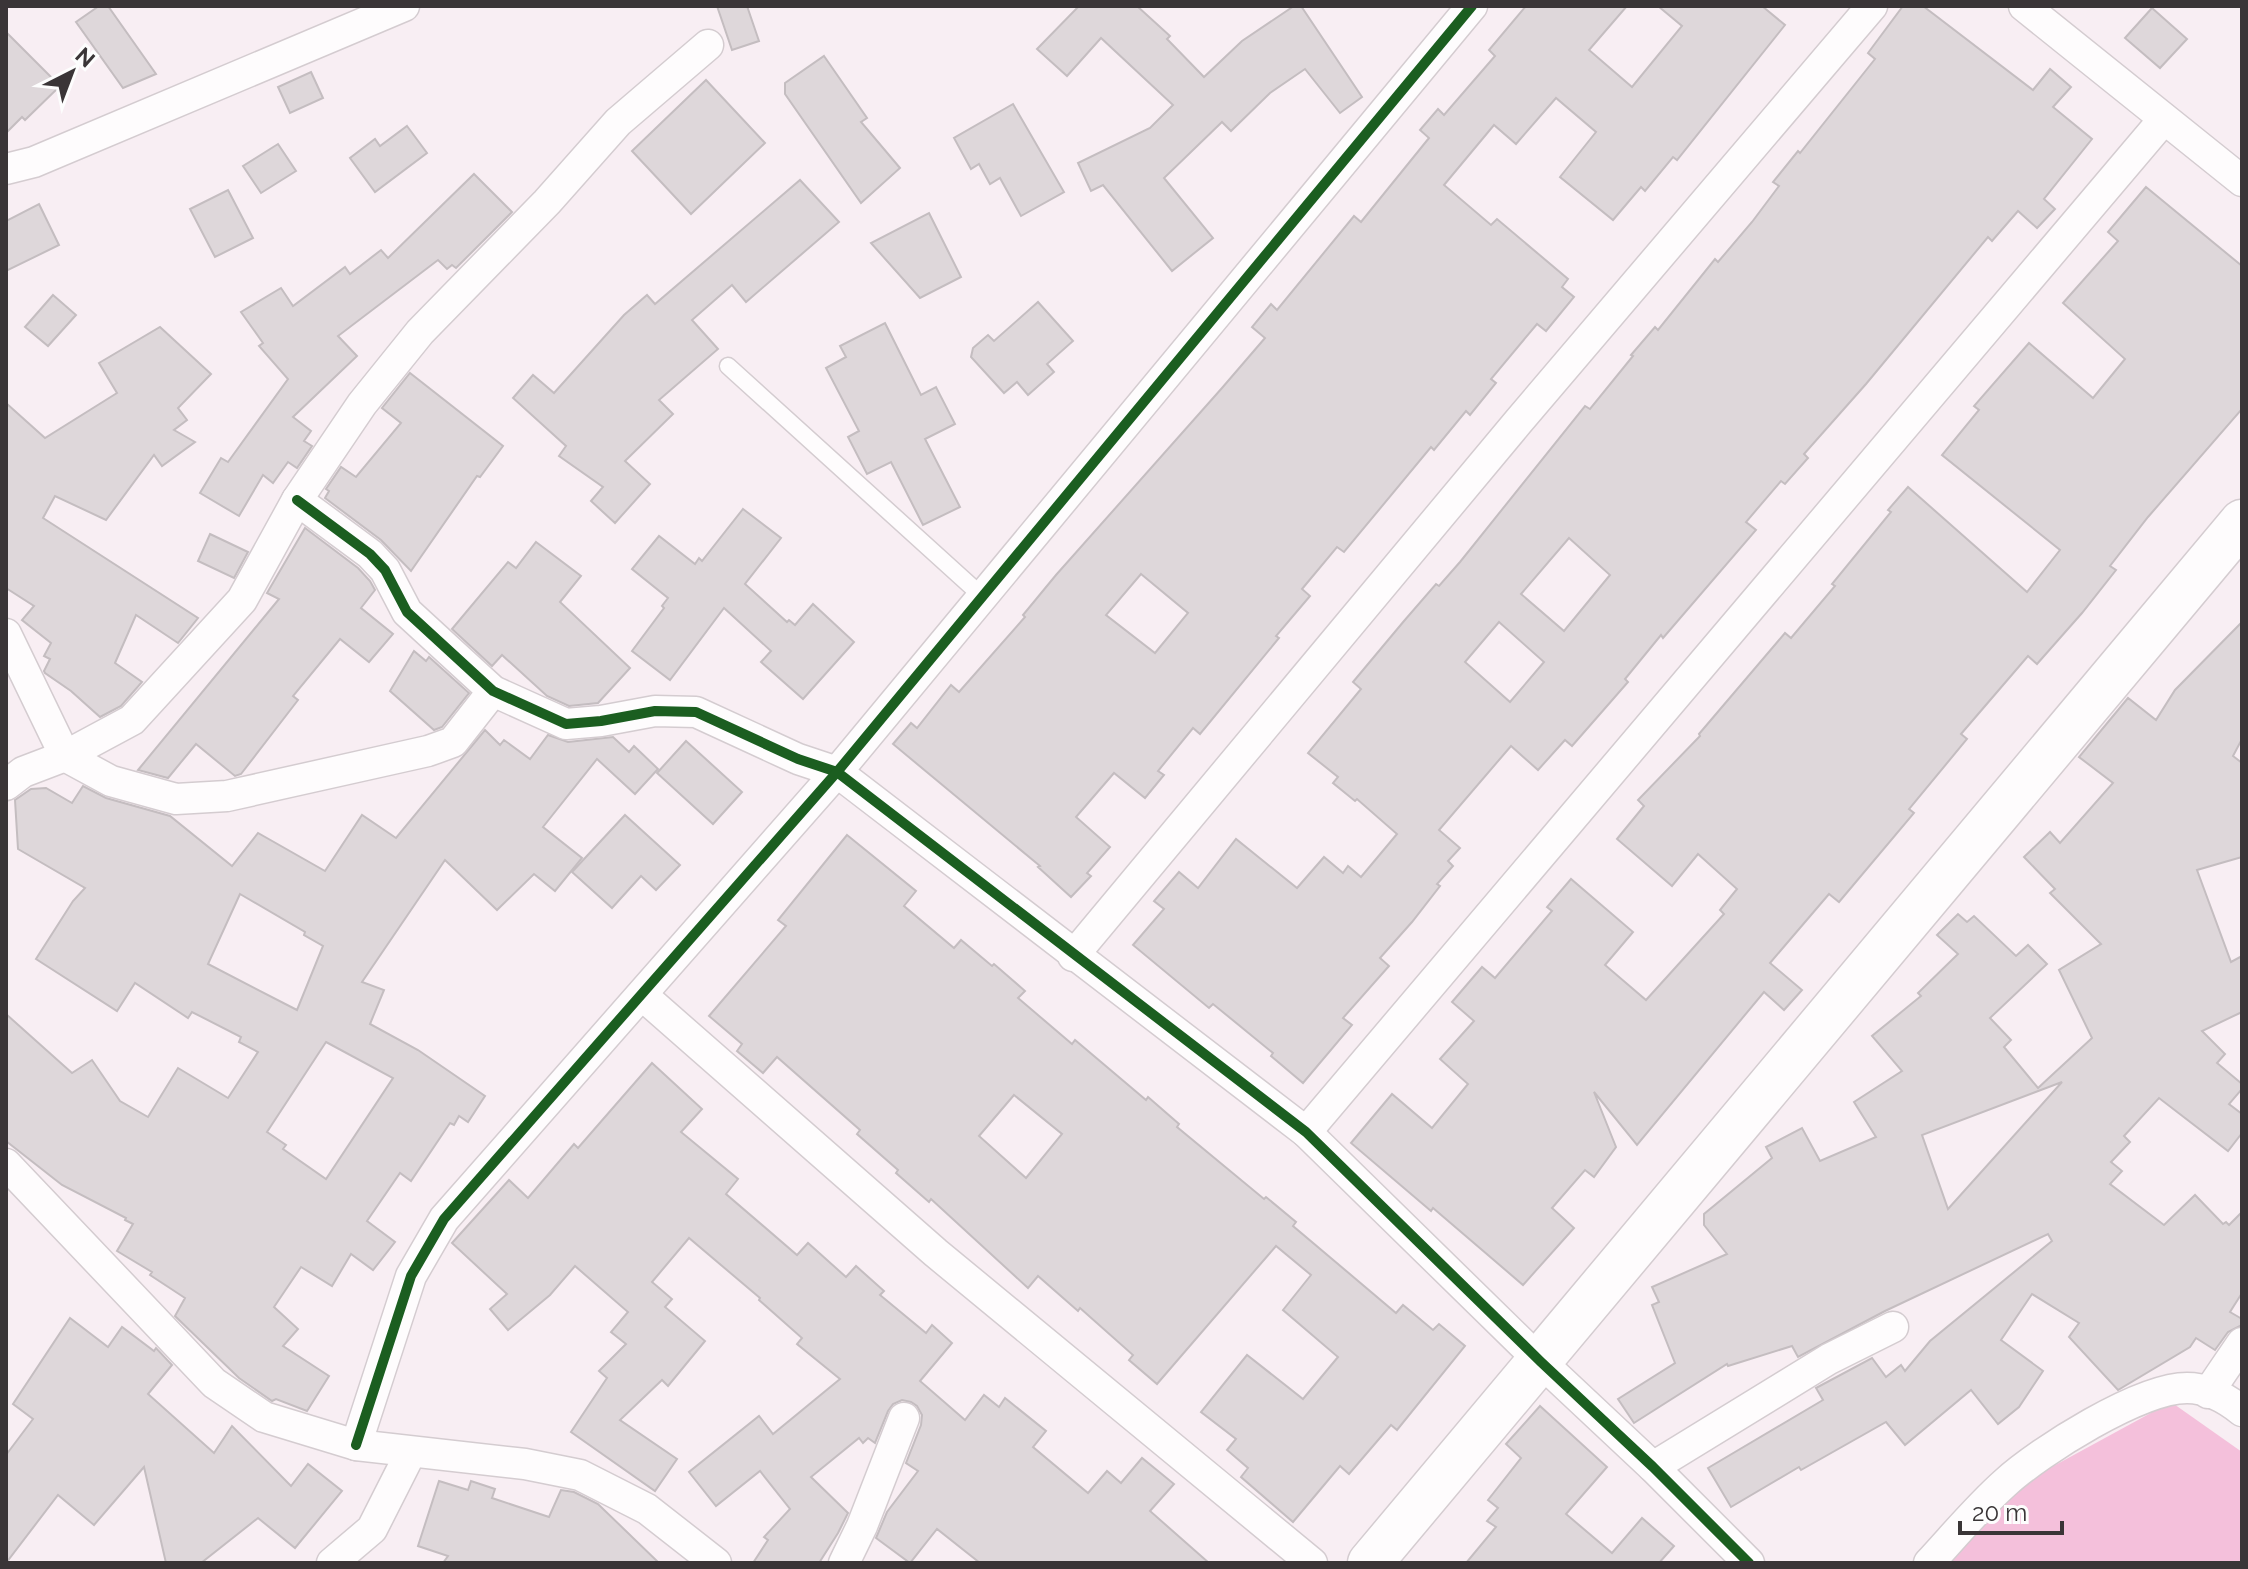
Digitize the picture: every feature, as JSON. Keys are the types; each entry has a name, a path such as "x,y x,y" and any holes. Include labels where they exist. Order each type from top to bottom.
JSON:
{"street":[{"path":"6,169 34,162 404,6"},
{"path":"356,1445 411,1276 444,1219 837,772 1472,6"},
{"path":"1073,956 1518,422 1872,6"},
{"path":"2024,6 2242,181"},
{"path":"6,785 23,772 65,756 132,720 242,600 297,500 362,404 420,332 547,202 618,122 708,45"},
{"path":"1306,1132 2164,119"},
{"path":"297,500 370,554 385,570 407,612 493,691 566,724 655,711 696,712 798,759 837,772 1306,1132 1749,1563"},
{"path":"1370,1563 2242,522"},
{"path":"6,634 65,756 111,781 176,799 227,796 428,751 453,742 493,691"},
{"path":"642,995 936,1253 1312,1563"},
{"path":"6,1164 214,1383 264,1417 356,1445 525,1464 580,1475 647,1509 716,1563"},
{"path":"1653,1467 1829,1359 1893,1327"},
{"path":"2208,1393 2242,1343"},
{"path":"1929,1563 2004,1483 2040,1455 2156,1392 2189,1388 2224,1396 2242,1411"},
{"path":"844,1563 862,1526 904,1418"},
{"path":"332,1563 372,1529 411,1452"}],"lane":[{"path":"728,366 983,597"}],"shaded area":[{"path":"2171,1402 2242,1452 2242,1563 1946,1563 2002,1494"}],"building":[{"path":"99,6 108,6 156,74 123,88 76,22"},
{"path":"717,6 747,6 759,41 732,50"},
{"path":"1079,6 1137,6 1170,36 1167,39 1204,77 1242,41 1294,6 1301,6 1362,97 1340,113 1305,69 1270,93 1231,131 1222,122 1164,178 1213,238 1172,271 1103,185 1091,191 1078,163 1150,128 1173,105 1101,38 1067,76 1037,49"},
{"path":"1526,6 1627,6 1589,50 1632,87 1682,26 1658,6 1762,6 1785,25 1677,160 1673,157 1645,191 1641,187 1613,220 1560,177 1596,132 1556,98 1516,144 1494,125 1444,185 1491,225 1497,219 1568,279 1562,287 1574,297 1546,331 1537,324 1491,379 1496,383 1470,415 1466,411 1434,450 1431,447 1344,552 1337,547 1302,589 1310,596 1276,636 1279,638 1200,734 1193,728 1158,771 1164,775 1145,798 1114,773 1076,817 1110,847 1087,873 1091,876 1071,897 1040,866 893,744 911,723 917,728 951,685 959,692 1025,617 1023,615 1056,575 1265,338 1252,327 1271,304 1277,310 1354,216 1361,222 1429,138 1420,130 1438,109 1444,115 1495,56 1489,50","holes":["1141,574 1188,613 1155,653 1106,615"]},
{"path":"1903,6 1923,6 2033,90 2050,69 2071,87 2053,107 2092,139 2044,199 2055,209 2037,228 2018,211 1992,241 1988,237 1804,454 1808,458 1785,484 1781,481 1746,522 1756,530 1663,638 1661,635 1625,679 1628,682 1572,746 1565,740 1538,770 1511,746 1439,830 1460,848 1448,861 1453,866 1412,922 1380,958 1389,966 1343,1018 1352,1025 1303,1083 1271,1056 1273,1053 1213,1004 1209,1008 1133,945 1164,909 1154,901 1179,872 1198,888 1236,839 1297,888 1324,857 1343,873 1348,866 1361,877 1397,834 1357,799 1355,801 1333,783 1338,777 1308,753 1361,689 1353,682 1404,621 1460,562 1585,406 1590,409 1655,327 1658,330 1715,259 1718,262 1752,222 1779,186 1773,182 1875,59 1868,53","holes":["1569,538 1610,575 1564,631 1521,594","1499,622 1544,662 1510,702 1465,662"]},
{"path":"2152,8 2187,39 2160,68 2125,38"},
{"path":"6,32 60,86 25,120 22,117 6,133"},
{"path":"824,56 867,118 861,122 900,168 861,203 785,94 785,83"},
{"path":"311,72 323,98 290,113 278,87"},
{"path":"706,80 765,143 691,214 632,151"},
{"path":"1013,104 1064,192 1021,216 1000,178 990,184 979,164 971,169 954,138"},
{"path":"407,126 427,153 375,192 350,158 375,139 380,146"},
{"path":"278,144 296,171 261,193 243,166"},
{"path":"474,174 512,212 456,268 452,265 447,269 438,260 338,336 357,356 293,417 311,431 304,441 312,446 297,468 288,462 273,483 263,475 239,516 200,493 221,458 228,462 288,379 259,346 263,343 241,312 281,288 293,306 345,267 350,274 381,250 388,258"},
{"path":"800,180 839,222 746,302 732,285 692,320 718,349 659,400 673,414 625,461 650,484 615,523 591,501 603,487 559,456 566,446 513,398 533,375 554,393 624,315 647,295 655,304"},
{"path":"2146,187 2242,266 2242,409 2148,517 2110,566 2116,570 2082,613 2037,664 2028,656 1961,734 1967,739 1909,809 1914,813 1839,902 1829,894 1770,963 1802,990 1784,1010 1764,992 1637,1145 1594,1092 1616,1147 1594,1177 1585,1170 1552,1208 1574,1228 1523,1285 1351,1143 1392,1094 1432,1128 1468,1084 1440,1059 1474,1021 1452,1002 1482,967 1495,978 1552,911 1547,907 1571,879 1633,932 1605,965 1646,1000 1724,914 1720,910 1737,889 1698,854 1672,886 1617,839 1644,806 1638,800 1700,736 1785,633 1791,638 1835,586 1832,584 1908,487 2027,592 2060,550 1942,455 1979,410 1974,406 2029,343 2093,398 2125,359 2063,303 2118,241 2108,232"},
{"path":"228,190 253,238 215,257 190,209"},
{"path":"39,204 59,245 6,271 6,221"},
{"path":"929,213 961,277 920,298 871,243"},
{"path":"53,295 76,315 48,346 25,327"},
{"path":"1038,302 1073,341 1047,364 1054,372 1028,395 1017,382 1004,393 971,357 973,348 988,335 994,341"},
{"path":"885,323 921,395 936,387 955,424 925,439 960,507 923,525 891,462 867,474 848,437 859,431 826,368 846,357 840,346"},
{"path":"160,327 211,374 178,408 187,420 174,430 195,442 162,466 154,455 106,520 55,496 43,518 198,618 178,643 136,615 115,663 142,682 121,706 100,717 45,673 50,659 44,656 51,643 22,620 34,606 6,588 6,403 45,438 117,393 99,363"},
{"path":"410,373 503,446 480,477 477,476 411,571 381,540 325,498 329,491 326,489 341,467 356,477 401,423 382,408"},
{"path":"743,509 781,538 745,584 787,622 789,620 795,625 813,604 854,642 803,699 761,662 771,651 724,608 670,680 632,651 668,598 632,569 659,536 695,564 699,558 702,561"},
{"path":"305,528 358,568 370,581 375,590 361,608 393,634 369,662 340,639 293,696 298,700 241,774 235,776 196,744 168,778 138,770 279,599 267,593"},
{"path":"210,534 248,552 234,578 198,561"},
{"path":"536,542 581,576 560,602 630,668 598,703 569,706 547,696 502,655 492,666 452,629 508,562 516,568"},
{"path":"2242,622 2242,739 2233,756 2242,763 2242,857 2197,870 2231,962 2242,956 2242,1012 2202,1031 2225,1054 2217,1063 2242,1084 2242,1089 2229,1104 2242,1114 2242,1133 2228,1151 2159,1098 2124,1136 2130,1142 2111,1162 2122,1171 2110,1184 2164,1225 2195,1195 2223,1224 2226,1222 2229,1225 2242,1212 2242,1293 2230,1312 2242,1319 2242,1325 2228,1332 2215,1350 2196,1338 2190,1347 2118,1390 2069,1337 2079,1323 2032,1294 2001,1340 2043,1371 2019,1407 1998,1424 1971,1390 1905,1445 1886,1422 1731,1507 1708,1468 1823,1400 1816,1388 1872,1358 1886,1377 1901,1365 1905,1371 1930,1341 2052,1241 2048,1234 1885,1311 1798,1357 1792,1346 1727,1364 1634,1423 1618,1399 1675,1363 1652,1305 1659,1302 1652,1287 1727,1254 1704,1225 1704,1214 1772,1158 1766,1147 1802,1128 1820,1161 1876,1137 1854,1102 1902,1071 1872,1036 1921,996 1918,993 1958,954 1937,935 1958,914 1967,922 1974,916 2016,956 2028,945 2047,964 1990,1018 2011,1040 2004,1047 2038,1088 2092,1038 2059,970 2101,944 2050,893 2055,889 2024,857 2050,832 2060,843 2113,783 2079,757 2128,698 2156,720 2175,690","holes":["2062,1082 1948,1209 1922,1135"]},
{"path":"414,651 426,661 429,657 469,693 442,727 434,730 390,691"},
{"path":"485,730 500,745 504,740 530,759 548,735 568,742 613,737 629,752 634,746 658,769 635,794 597,759 543,827 582,858 555,891 534,874 497,910 445,860 362,982 384,990 370,1024 418,1050 485,1096 468,1122 459,1116 454,1125 450,1123 411,1181 400,1173 367,1221 395,1242 373,1270 351,1254 332,1286 301,1267 274,1307 298,1329 283,1346 329,1376 307,1411 276,1399 272,1401 239,1378 175,1316 185,1298 150,1275 152,1272 117,1251 133,1224 62,1185 6,1141 6,1014 72,1073 92,1060 120,1101 148,1117 178,1068 228,1098 258,1052 239,1042 241,1037 192,1012 188,1018 135,983 117,1011 36,959 73,901 85,888 18,849 15,800 31,789 46,788 72,803 83,786 106,798 170,816 232,866 258,833 325,871 362,815 396,838","holes":["240,894 323,946 297,1010 208,964","326,1042 393,1078 326,1179 283,1149 286,1145 267,1132"]},
{"path":"686,741 742,792 713,824 657,773"},
{"path":"625,815 680,865 656,890 641,876 612,908 572,872"},
{"path":"847,835 916,891 904,906 954,948 961,940 992,966 994,964 1025,991 1018,998 1072,1044 1075,1040 1146,1100 1148,1097 1179,1124 1177,1127 1296,1222 1293,1226 1396,1313 1403,1305 1433,1330 1439,1324 1465,1346 1397,1430 1391,1425 1349,1474 1340,1466 1293,1522 1241,1477 1248,1468 1227,1450 1236,1439 1201,1412 1247,1355 1303,1399 1338,1357 1283,1310 1311,1275 1276,1246 1157,1384 1129,1360 1133,1355 1038,1276 1028,1288 931,1199 929,1202 896,1173 898,1170 857,1134 860,1130 777,1057 763,1073 737,1051 742,1044 709,1016 786,926 778,920","holes":["1014,1095 1062,1134 1026,1178 979,1136"]},
{"path":"652,1063 702,1109 681,1132 738,1179 726,1194 797,1255 808,1243 846,1277 856,1266 884,1291 880,1295 926,1333 932,1325 952,1343 920,1381 965,1420 984,1395 999,1407 1005,1398 1046,1431 1033,1447 1088,1493 1107,1471 1121,1483 1142,1458 1174,1484 1150,1511 1209,1563 980,1563 937,1529 910,1563 876,1538 887,1512 918,1471 906,1463 922,1415 917,1406 902,1400 893,1404 888,1411 875,1443 868,1438 863,1443 859,1438 811,1477 848,1513 819,1563 753,1563 768,1540 764,1537 790,1509 760,1471 716,1506 689,1472 759,1416 773,1434 840,1379 797,1344 802,1338 760,1298 689,1238 652,1282 672,1299 665,1307 705,1341 668,1386 662,1380 620,1420 677,1459 655,1491 571,1432 607,1378 599,1371 626,1344 611,1332 628,1312 575,1266 550,1295 508,1330 490,1309 507,1294 452,1243 509,1180 528,1198 574,1144 578,1148"},
{"path":"70,1318 108,1347 122,1327 154,1351 156,1348 172,1365 148,1394 214,1453 232,1426 291,1486 308,1464 342,1491 295,1548 258,1518 201,1563 166,1563 144,1467 94,1525 58,1495 6,1563 6,1455 33,1419 13,1404"},
{"path":"1540,1406 1607,1467 1566,1514 1612,1553 1642,1518 1674,1546 1659,1563 1466,1563 1496,1527 1487,1521 1498,1508 1488,1500 1521,1458 1506,1444"},
{"path":"439,1481 468,1490 471,1481 495,1489 492,1498 549,1517 561,1490 574,1492 598,1504 659,1563 443,1563 448,1556 418,1546"}],"cycle path":[{"path":"356,1445 411,1276 444,1219 837,772 1472,6"},
{"path":"297,500 370,554 385,570 407,612 493,691 566,724 655,711 696,712 798,759 837,772 1306,1132 1749,1563"}]}
